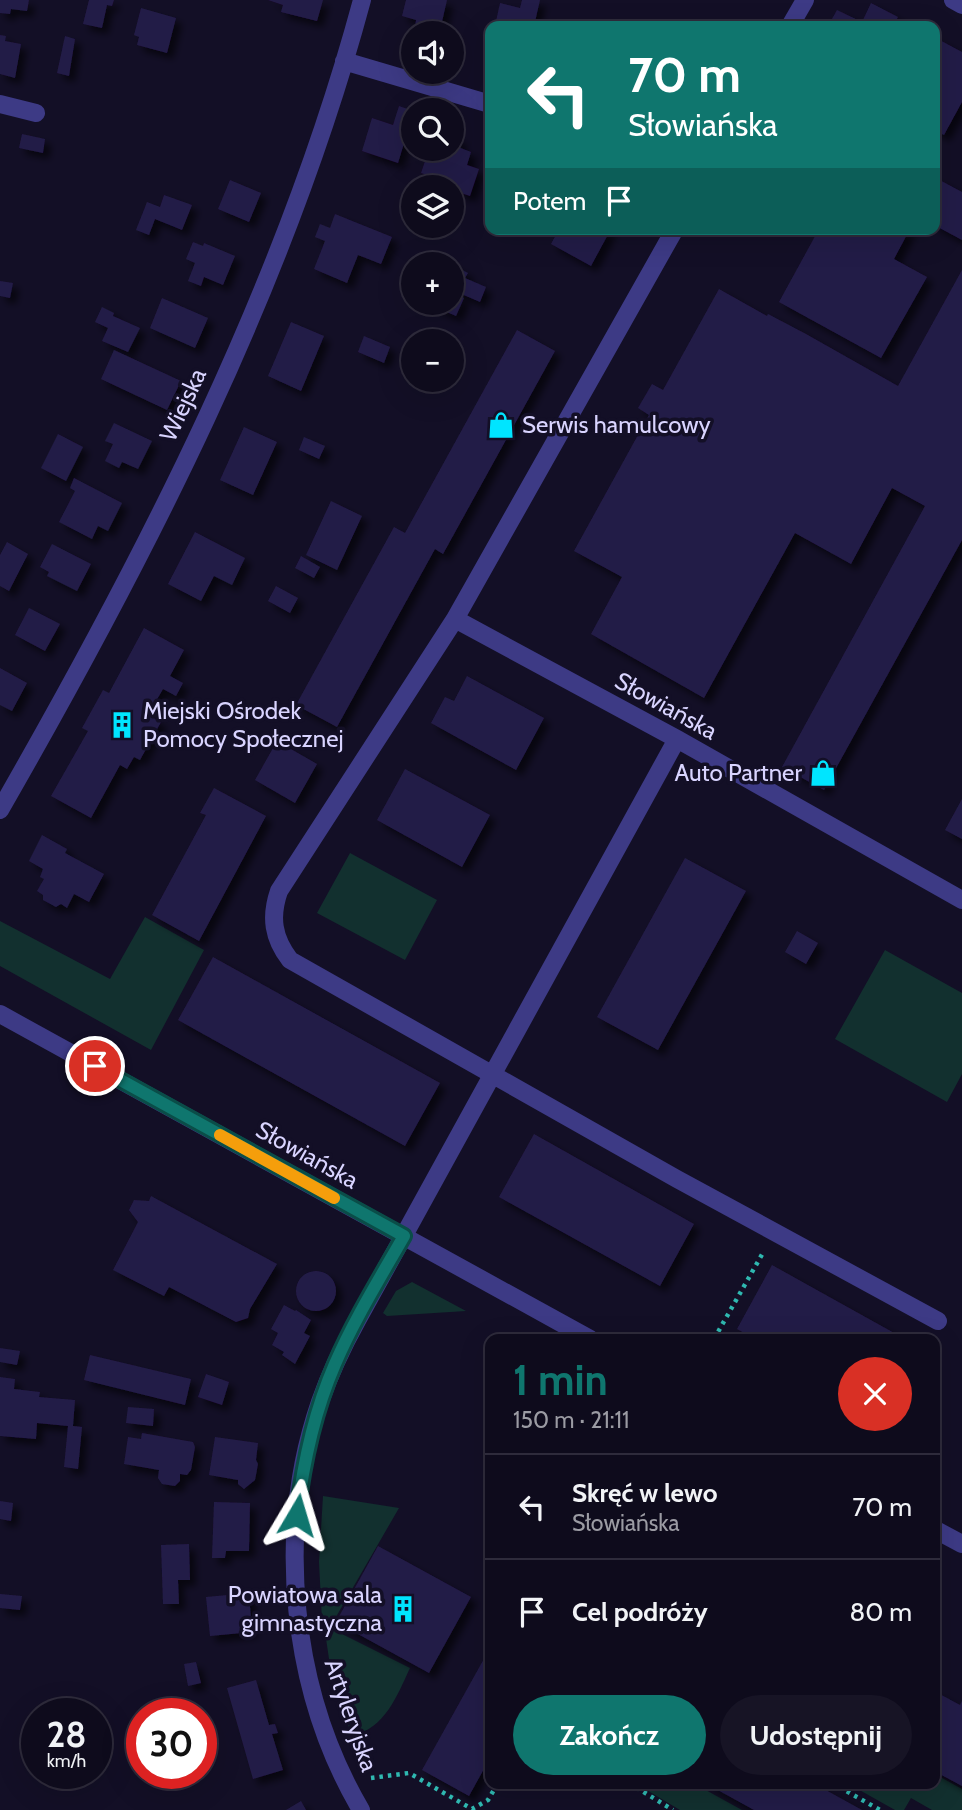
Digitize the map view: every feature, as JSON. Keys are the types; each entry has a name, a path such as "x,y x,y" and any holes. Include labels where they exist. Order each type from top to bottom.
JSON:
{"street":[{"name":"Wiejska","path":"0,810 133,566 239,342 309,169 362,0"},
{"path":"793,21 805,0"},
{"path":"953,0 962,5"},
{"path":"344,61 485,103"},
{"path":"0,104 36,113"},
{"path":"672,235 455,619 279,891 272,915 281,947 290,960 938,1321"},
{"name":"Słowiańska","path":"455,619 677,739 962,900"},
{"name":"Artyleryjska","path":"361,1810 327,1738 300,1633 296,1587 297,1515 308,1448 320,1402 355,1325 677,739"},
{"name":"Słowiańska","path":"0,1014 581,1334"},
{"path":"940,1532 962,1545"}],"path":[{"path":"718,1334 768,1244"},
{"path":"366,1778 409,1773 472,1809 488,1800 494,1789"},
{"path":"639,1789 673,1810"},
{"path":"843,1789 880,1810"}],"green space":[{"path":"350,853 437,900 405,960 317,913"},
{"path":"145,917 204,950 151,1050 0,966 0,921 110,979"},
{"path":"885,950 962,993 962,1074 947,1102 835,1039"},
{"path":"412,1282 466,1311 387,1316 383,1313 396,1291"},
{"path":"323,1496 399,1508 333,1622 322,1621 319,1562"},
{"path":"324,1625 410,1668 382,1718 364,1732 352,1737 332,1679"},
{"path":"940,1777 962,1789 962,1810 932,1810 911,1798 904,1810 895,1810 858,1789 940,1789"},
{"path":"645,1789 704,1789 742,1810 680,1810"}],"building":[{"path":"0,0 29,0 27,11 11,9 10,14 0,13"},
{"path":"89,0 114,0 112,6 107,5 102,28 83,24"},
{"path":"268,0 323,0 317,21 281,12 283,5"},
{"path":"406,0 447,0 442,21 416,21 402,16"},
{"path":"522,0 540,0 535,21 496,21 500,3 520,8"},
{"path":"871,3 898,17 896,21 862,21"},
{"path":"141,8 176,18 167,53 137,45 139,37 134,35"},
{"path":"837,10 860,21 831,21"},
{"path":"0,35 6,36 5,41 21,44 15,78 0,74"},
{"path":"65,36 75,39 69,76 57,73"},
{"path":"940,40 962,52 962,102 944,135 940,133"},
{"path":"399,106 401,107 401,153 398,163 362,151 372,118 393,125"},
{"path":"22,134 45,139 43,153 19,148"},
{"path":"464,149 471,152 467,165 479,169 470,196 464,194 464,175 421,173 425,161 464,161"},
{"path":"230,180 261,193 249,222 218,209"},
{"path":"940,180 962,192 962,240 940,228"},
{"path":"164,195 192,205 182,230 155,219 149,235 136,230 147,202 160,207"},
{"path":"335,214 392,237 381,264 358,255 347,283 314,269 325,241 315,237 320,224 330,228"},
{"path":"556,235 608,235 591,266 551,244"},
{"path":"816,235 907,235 894,259 927,277 881,358 779,302"},
{"path":"193,242 203,246 204,243 235,256 223,285 204,277 201,286 188,281 195,263 186,259"},
{"path":"962,270 962,540 824,790 782,767 925,506 892,488 851,564 795,533 704,698 591,634 622,577 574,551 649,415 638,408 652,384 663,390 719,289 898,386"},
{"path":"464,271 468,273 465,278 486,287 480,302 464,295"},
{"path":"0,281 13,283 10,298 0,296"},
{"path":"162,298 208,318 195,348 150,328"},
{"path":"102,307 114,313 113,316 140,328 128,352 102,341 108,328 95,322"},
{"path":"291,322 324,336 301,391 268,376"},
{"path":"517,330 555,351 443,554 435,549 337,727 296,705 394,527 405,533"},
{"path":"364,336 390,347 384,363 358,352"},
{"path":"114,350 181,381 167,410 101,379"},
{"path":"114,423 152,441 138,469 122,462 119,468 105,461 113,444 105,441"},
{"path":"244,427 277,442 253,495 220,480"},
{"path":"58,434 83,447 66,481 41,468"},
{"path":"304,437 325,446 319,459 299,450"},
{"path":"74,478 122,503 108,531 98,526 92,539 59,522 75,491 70,488"},
{"path":"331,501 362,516 337,570 306,555"},
{"path":"195,532 245,558 232,585 214,576 201,601 168,584"},
{"path":"7,542 28,554 9,591 0,586 0,555"},
{"path":"52,544 91,564 77,591 47,576 49,572 40,567"},
{"path":"301,556 320,567 314,578 295,568"},
{"path":"276,586 298,598 290,613 268,601"},
{"path":"29,608 60,624 45,651 15,635"},
{"name":"Miejski Ośrodek Pomocy Społecznej","path":"144,628 184,650 170,676 183,683 176,696 163,689 148,715 161,722 140,760 134,757 127,769 120,765 91,818 51,796 88,731 82,728 103,690 109,693"},
{"path":"0,668 27,683 12,711 0,705"},
{"path":"467,676 544,718 516,770 431,723 445,697 454,701"},
{"path":"277,741 317,764 295,803 255,780"},
{"path":"405,769 490,815 462,867 377,820"},
{"path":"214,788 266,816 199,941 152,915 206,815 200,813"},
{"path":"962,799 962,839 945,830"},
{"path":"42,835 67,849 65,853 104,874 89,902 74,894 67,908 61,904 56,907 43,900 43,895 37,891 44,879 40,877 43,869 29,861"},
{"path":"685,858 746,891 658,1050 597,1017"},
{"path":"797,931 818,943 806,964 785,952"},
{"path":"213,957 440,1083 405,1146 178,1020"},
{"path":"534,1134 694,1224 660,1286 499,1197"},
{"path":"151,1196 277,1264 250,1309 248,1318 236,1322 169,1287 164,1296 113,1270 138,1222 129,1210 134,1200 149,1201"},
{"path":"772,1265 896,1334 746,1334 737,1329"},
{"path":"316,1271 324,1272 330,1277 335,1283 335,1299 330,1305 324,1310 316,1311 308,1310 302,1305 297,1299 296,1291 297,1283 302,1277 308,1272"},
{"path":"284,1305 311,1320 304,1333 310,1336 295,1364 282,1355 284,1352 272,1345 278,1333 271,1329"},
{"path":"0,1348 20,1351 17,1365 0,1362"},
{"path":"90,1355 191,1379 185,1405 84,1380"},
{"path":"206,1374 229,1382 222,1405 198,1397"},
{"path":"0,1377 15,1379 14,1389 40,1392 39,1397 75,1400 73,1426 82,1427 78,1469 64,1467 68,1426 37,1423 36,1439 0,1436"},
{"path":"128,1407 154,1409 153,1426 126,1423"},
{"path":"142,1433 193,1442 195,1447 191,1470 187,1475 180,1474 180,1481 175,1486 162,1484 158,1478 159,1470 124,1464 128,1437 141,1439"},
{"path":"215,1437 258,1443 255,1480 244,1489 238,1484 238,1480 209,1475"},
{"path":"0,1501 13,1503 11,1521 0,1519"},
{"path":"214,1502 250,1503 249,1551 226,1551 225,1558 212,1558"},
{"path":"189,1544 190,1580 178,1580 179,1604 163,1604 161,1545"},
{"name":"Powiatowa sala gimnastyczna","path":"378,1546 471,1597 429,1673 336,1622"},
{"path":"249,1593 252,1632 210,1636 206,1597"},
{"path":"0,1594 22,1596 20,1610 0,1608"},
{"path":"485,1657 485,1767 469,1796 422,1770"},
{"path":"196,1662 201,1683 188,1686 184,1664"},
{"path":"256,1680 269,1725 275,1724 278,1733 272,1734 283,1770 253,1779 227,1688"},
{"path":"940,1694 960,1705 962,1701 962,1786 940,1774"},
{"path":"716,1789 824,1789 862,1810 754,1810"},
{"path":"301,1801 306,1810 286,1810"}],"slow traffic":[{"path":"220,1135 334,1198"}],"place":[{"name":"Serwis hamulcowy","path":"501,425"},
{"name":"Miejski Ośrodek Pomocy Społecznej","path":"122,725"},
{"name":"Auto Partner","path":"823,773"},
{"name":"Powiatowa sala gimnastyczna","path":"403,1609"}],"route":[{"path":"95,1066 404,1236 335,1364 320,1402 301,1480 297,1515"}]}
